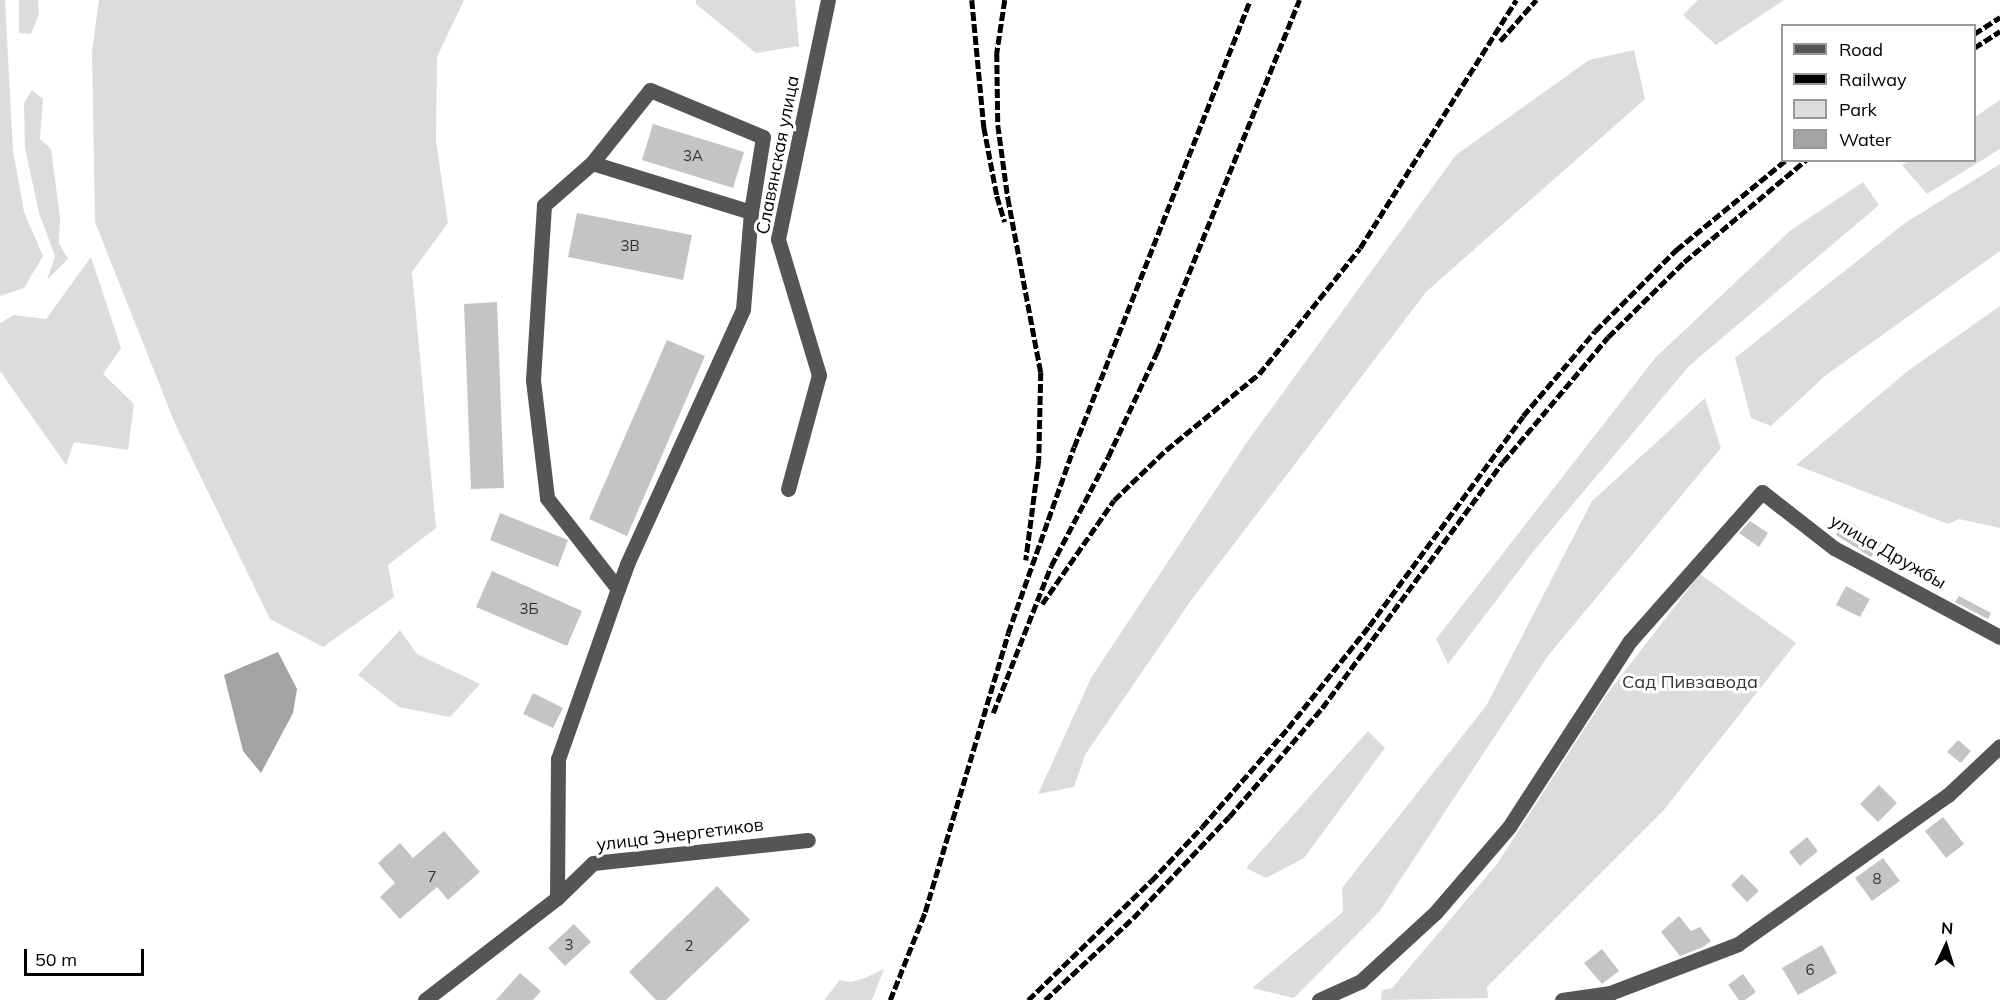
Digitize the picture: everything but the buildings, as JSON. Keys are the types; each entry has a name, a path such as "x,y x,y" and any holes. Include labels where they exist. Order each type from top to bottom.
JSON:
{"street":[{"name":"Славянская улица","path":"788,489 819,375 778,238 828,0"},
{"path":"557,898 558,759 627,564 743,309 751,212 763,137 650,90 592,163 544,205 533,380 548,498 618,588"},
{"path":"592,163 751,212"},
{"name":"улица Дружбы","path":"1319,1000 1361,981 1436,913 1509,827 1630,640 1762,492 1834,548 2000,637"},
{"path":"1562,1000 1610,993 1738,944 1948,795 2000,746"},
{"name":"улица Энергетиков","path":"425,1000 557,898 593,863 808,840"}],"green space":[{"path":"0,0 5,0 13,151 24,212 43,256 24,288 0,296"},
{"path":"19,0 38,0 39,14 31,34 19,33"},
{"path":"99,0 464,0 437,57 436,141 448,223 412,272 436,528 388,565 394,597 323,647 270,619 176,426 95,222 92,52"},
{"path":"696,0 795,0 799,46 756,53 696,4"},
{"path":"1698,0 1784,0 1716,45 1683,15"},
{"path":"1634,50 1645,99 1426,292 1192,599 1085,755 1074,787 1038,794 1091,678 1247,442 1456,155 1589,60"},
{"path":"32,90 43,99 40,139 51,149 60,217 59,244 68,259 47,280 55,256 39,213 25,148 24,103"},
{"path":"2000,100 2000,149 1927,194 1902,165 1907,162 1976,162 1976,116"},
{"path":"2000,164 2000,251 1826,375 1771,426 1751,418 1735,358 1905,223"},
{"path":"1863,182 1879,205 1689,366 1532,553 1448,664 1436,639 1656,357 1791,230"},
{"path":"91,257 121,348 103,374 134,404 128,450 74,442 66,465 0,371 0,323 14,315 46,319"},
{"path":"2000,306 2000,528 1959,519 1948,524 1796,465 1909,370"},
{"path":"1705,398 1721,448 1547,657 1379,912 1294,998 1252,988 1343,912 1342,888 1486,706 1592,501"},
{"name":"Сад Пивзавода","path":"1700,574 1796,643 1663,811 1487,987 1488,998 1381,1000 1382,990 1392,988 1497,864 1607,694"},
{"path":"400,630 417,654 480,684 450,717 399,707 358,675"},
{"path":"1368,731 1385,748 1304,858 1266,878 1246,868"},
{"path":"884,969 872,1000 824,1000 840,980 851,982"}],"water":[{"path":"278,652 297,689 293,713 261,773 243,751 224,675"}],"railway":[{"path":"972,0 984,127 997,196 1005,222"},
{"path":"1005,0 997,53 998,125 1008,198 1041,372 1039,460 1026,560"},
{"path":"890,1000 925,912 1008,633 1074,447 1250,0"},
{"path":"993,713 1051,566 1108,457 1157,352 1299,0"},
{"path":"1042,604 1114,500 1166,450 1259,374 1360,248 1516,0"},
{"path":"1500,41 1536,0"},
{"path":"1976,33 2000,17"},
{"path":"1976,47 2000,31"},
{"path":"1028,1000 1151,881 1202,827 1288,728 1369,626 1523,416 1595,331 1676,250 1784,162"},
{"path":"1045,1000 1133,918 1229,817 1322,708 1503,462 1608,337 1684,262 1804,162"}]}
